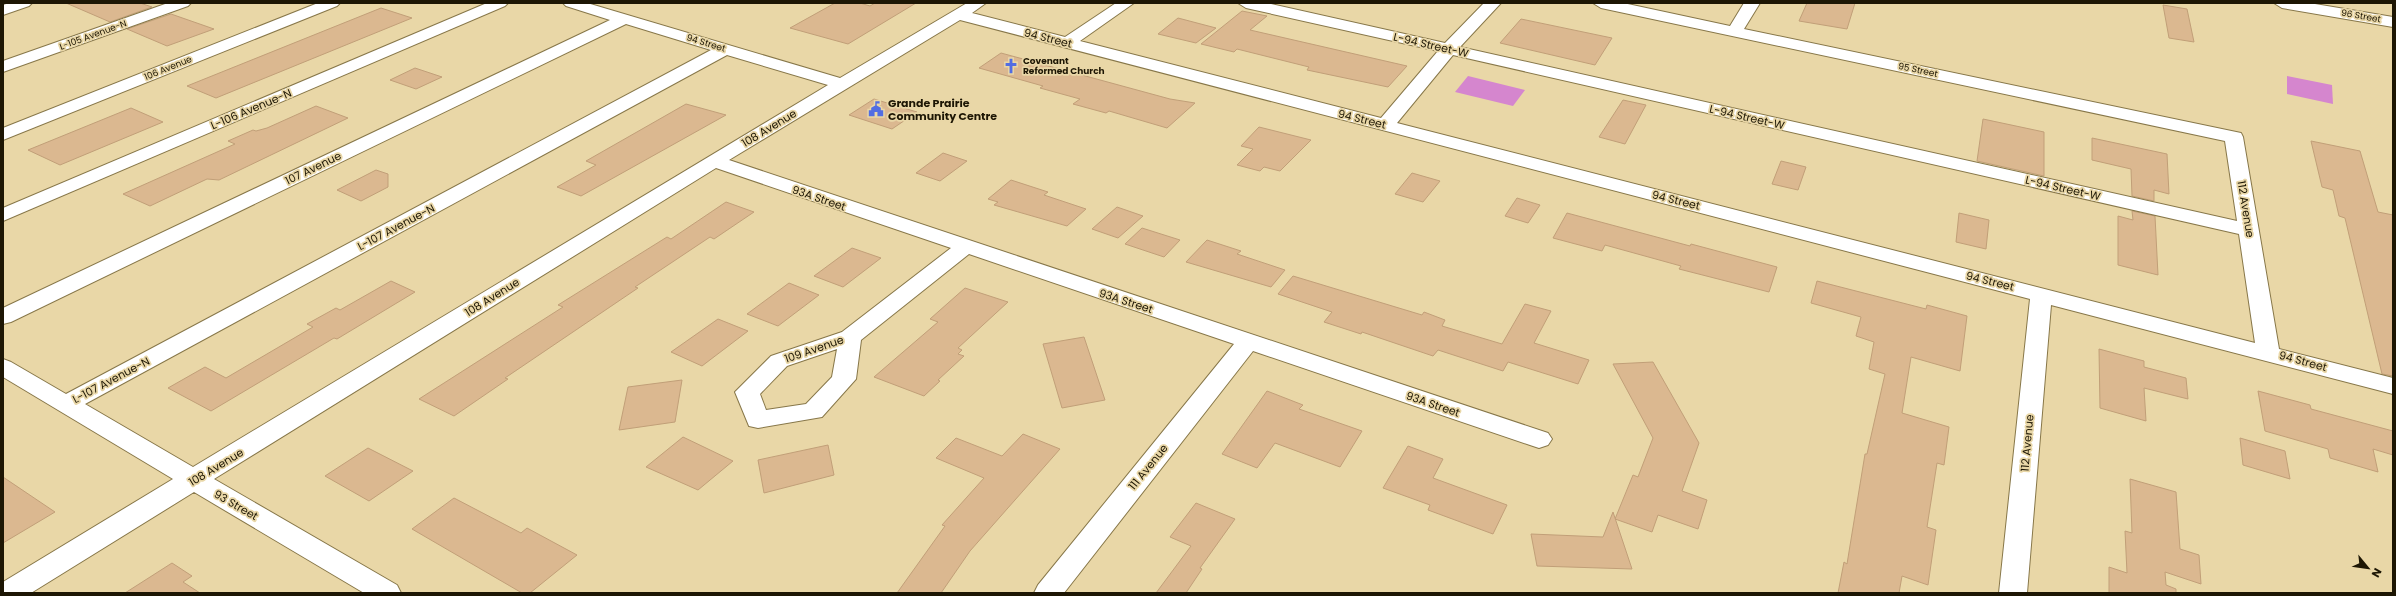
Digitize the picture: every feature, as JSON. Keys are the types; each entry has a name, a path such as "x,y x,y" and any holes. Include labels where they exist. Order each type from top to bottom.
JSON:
{"street":[{"path":"3,10 24,3"},
{"name":"L-105 Avenue-N","path":"3,67 183,3"},
{"name":"106 Avenue","path":"3,134 332,3"},
{"name":"L-106 Avenue-N","path":"3,215 500,3"},
{"name":"94 Street","path":"571,3 842,84"},
{"name":"108 Avenue","path":"8,593 195,480 714,161 978,3"},
{"path":"1067,43 1126,3"},
{"name":"L-94 Street-W","path":"1246,3 2249,230"},
{"path":"1385,125 1449,49 1493,3"},
{"name":"95 Street","path":"1601,3 2234,137"},
{"path":"1735,31 1752,3"},
{"name":"96 Street","path":"2282,3 2301,5 2393,22"},
{"name":"96 Street","path":"2360,3 2393,9"},
{"name":"94 Street","path":"959,15 2268,352 2393,386"},
{"name":"107 Avenue","path":"3,317 624,18"},
{"name":"L-107 Avenue-N","path":"66,404 726,49"},
{"name":"112 Avenue","path":"2234,137 2268,352"},
{"name":"93A Street","path":"714,161 965,247 1538,439"},
{"name":"109 Avenue","path":"850,337 965,247"},
{"name":"112 Avenue","path":"2013,593 2041,294"},
{"name":"111 Avenue","path":"1048,593 1248,342"},
{"name":"93 Street","path":"3,367 387,593"}],"shaded area":[{"path":"1468,76 1525,90 1513,106 1455,92"},
{"path":"2287,76 2332,85 2333,104 2287,94"}],"building":[{"path":"66,3 140,3 152,7 110,22"},
{"path":"835,3 860,3 870,6 875,3 916,3 848,44 790,28"},
{"path":"1807,3 1855,3 1847,29 1799,21"},
{"path":"2163,5 2187,9 2194,42 2169,38"},
{"path":"381,8 412,18 216,98 187,86"},
{"path":"1242,11 1267,16 1250,30 1407,66 1388,87 1307,70 1309,67 1237,49 1234,52 1201,44"},
{"path":"171,14 214,29 167,46 127,29"},
{"path":"1178,18 1216,28 1196,43 1158,34"},
{"path":"1521,19 1612,38 1595,65 1500,43"},
{"path":"1001,53 1170,99 1195,103 1167,128 1109,111 1106,113 1073,104 1080,99 1040,88 1043,86 979,68"},
{"path":"415,68 442,77 416,89 390,80"},
{"path":"874,99 917,112 892,129 849,115"},
{"path":"1623,100 1646,105 1625,144 1599,137"},
{"path":"686,104 726,115 581,196 557,187 596,165 586,161"},
{"path":"316,106 348,118 219,180 207,179 150,206 123,194 235,144 228,141 253,130 256,131 267,128"},
{"path":"131,108 163,122 60,165 28,150"},
{"path":"1983,119 2044,132 2044,176 1977,161"},
{"path":"1259,127 1311,140 1280,171 1264,167 1260,171 1237,165 1253,149 1241,146"},
{"path":"2092,138 2167,154 2169,194 2154,190 2154,201 2132,196 2131,169 2092,160"},
{"path":"2311,141 2360,151 2378,212 2393,215 2393,376 2382,374 2345,218 2339,216 2333,190 2322,187"},
{"path":"943,153 967,161 940,181 916,173"},
{"path":"1781,161 1806,167 1798,190 1772,184"},
{"path":"376,170 388,174 388,187 361,201 337,190"},
{"path":"1412,173 1440,181 1423,202 1395,194"},
{"path":"1011,180 1048,192 1044,195 1086,209 1067,226 994,205 998,202 988,199"},
{"path":"1517,198 1540,205 1528,223 1505,216"},
{"path":"726,202 754,212 714,239 710,237 635,287 638,288 505,378 508,379 454,416 419,399 563,307 558,305 667,237 671,239"},
{"path":"1117,207 1143,216 1118,238 1092,229"},
{"path":"2132,211 2155,216 2158,275 2118,265 2118,216 2133,220"},
{"path":"1567,213 1690,246 1691,244 1777,267 1769,292 1679,269 1681,266 1605,245 1602,251 1553,238"},
{"path":"1959,213 1989,220 1986,249 1956,242"},
{"path":"1142,228 1180,240 1164,257 1125,244"},
{"path":"1207,240 1241,251 1237,254 1285,270 1271,287 1186,262"},
{"path":"852,248 881,258 843,287 814,276"},
{"path":"1293,276 1422,315 1424,312 1445,320 1442,326 1502,344 1525,304 1551,311 1534,343 1589,360 1578,384 1508,362 1503,371 1438,350 1433,356 1362,332 1361,334 1324,322 1332,312 1278,294"},
{"path":"391,281 415,292 337,339 334,338 211,411 168,388 205,367 226,378 313,327 307,324 336,308 340,310"},
{"path":"1817,281 1926,309 1927,305 1967,316 1960,371 1911,357 1902,413 1949,427 1944,465 1937,463 1927,527 1936,530 1928,585 1902,576 1899,593 1838,593 1844,562 1847,564 1865,454 1867,454 1885,374 1869,369 1874,342 1856,336 1861,317 1811,303"},
{"path":"789,283 819,295 778,326 747,314"},
{"path":"965,288 1008,302 958,348 962,350 958,354 964,356 938,380 940,381 924,396 874,377 938,322 930,319"},
{"path":"718,319 748,331 702,366 671,352"},
{"path":"1084,337 1105,400 1062,408 1043,344"},
{"path":"2099,349 2144,361 2144,367 2186,378 2188,399 2144,388 2146,421 2100,408"},
{"path":"1653,362 1699,443 1682,491 1707,500 1698,529 1658,515 1652,532 1615,519 1633,475 1638,477 1653,438 1613,364"},
{"path":"682,380 675,422 619,430 628,387"},
{"path":"1267,391 1303,405 1299,409 1362,431 1340,467 1275,443 1257,468 1222,454"},
{"path":"2258,391 2310,405 2311,409 2393,431 2393,455 2373,449 2378,472 2330,458 2328,449 2265,431"},
{"path":"1023,434 1060,449 970,551 941,593 897,593 945,526 942,525 984,478 936,458 956,438 1002,456"},
{"path":"683,437 733,461 698,490 646,467"},
{"path":"2240,438 2285,451 2290,479 2243,465"},
{"path":"828,445 834,475 764,493 758,460"},
{"path":"1408,446 1443,459 1433,478 1507,505 1493,534 1428,510 1430,505 1383,488"},
{"path":"368,448 413,471 369,501 325,476"},
{"path":"3,477 55,512 3,543"},
{"path":"2130,479 2176,492 2180,549 2199,555 2201,584 2165,572 2166,585 2176,589 2176,593 2109,593 2109,567 2127,573 2125,531 2132,533"},
{"path":"454,498 521,533 527,528 577,555 530,593 522,593 412,529"},
{"path":"1196,503 1235,519 1200,568 1202,569 1186,593 1156,593 1191,546 1170,537"},
{"path":"1613,512 1632,569 1537,566 1531,534 1603,537"},
{"path":"172,563 192,576 183,582 200,593 125,593"}],"place":[{"name":"Covenant Reformed Church","path":"1011,66"},
{"name":"Grande Prairie Community Centre","path":"876,109"}]}
